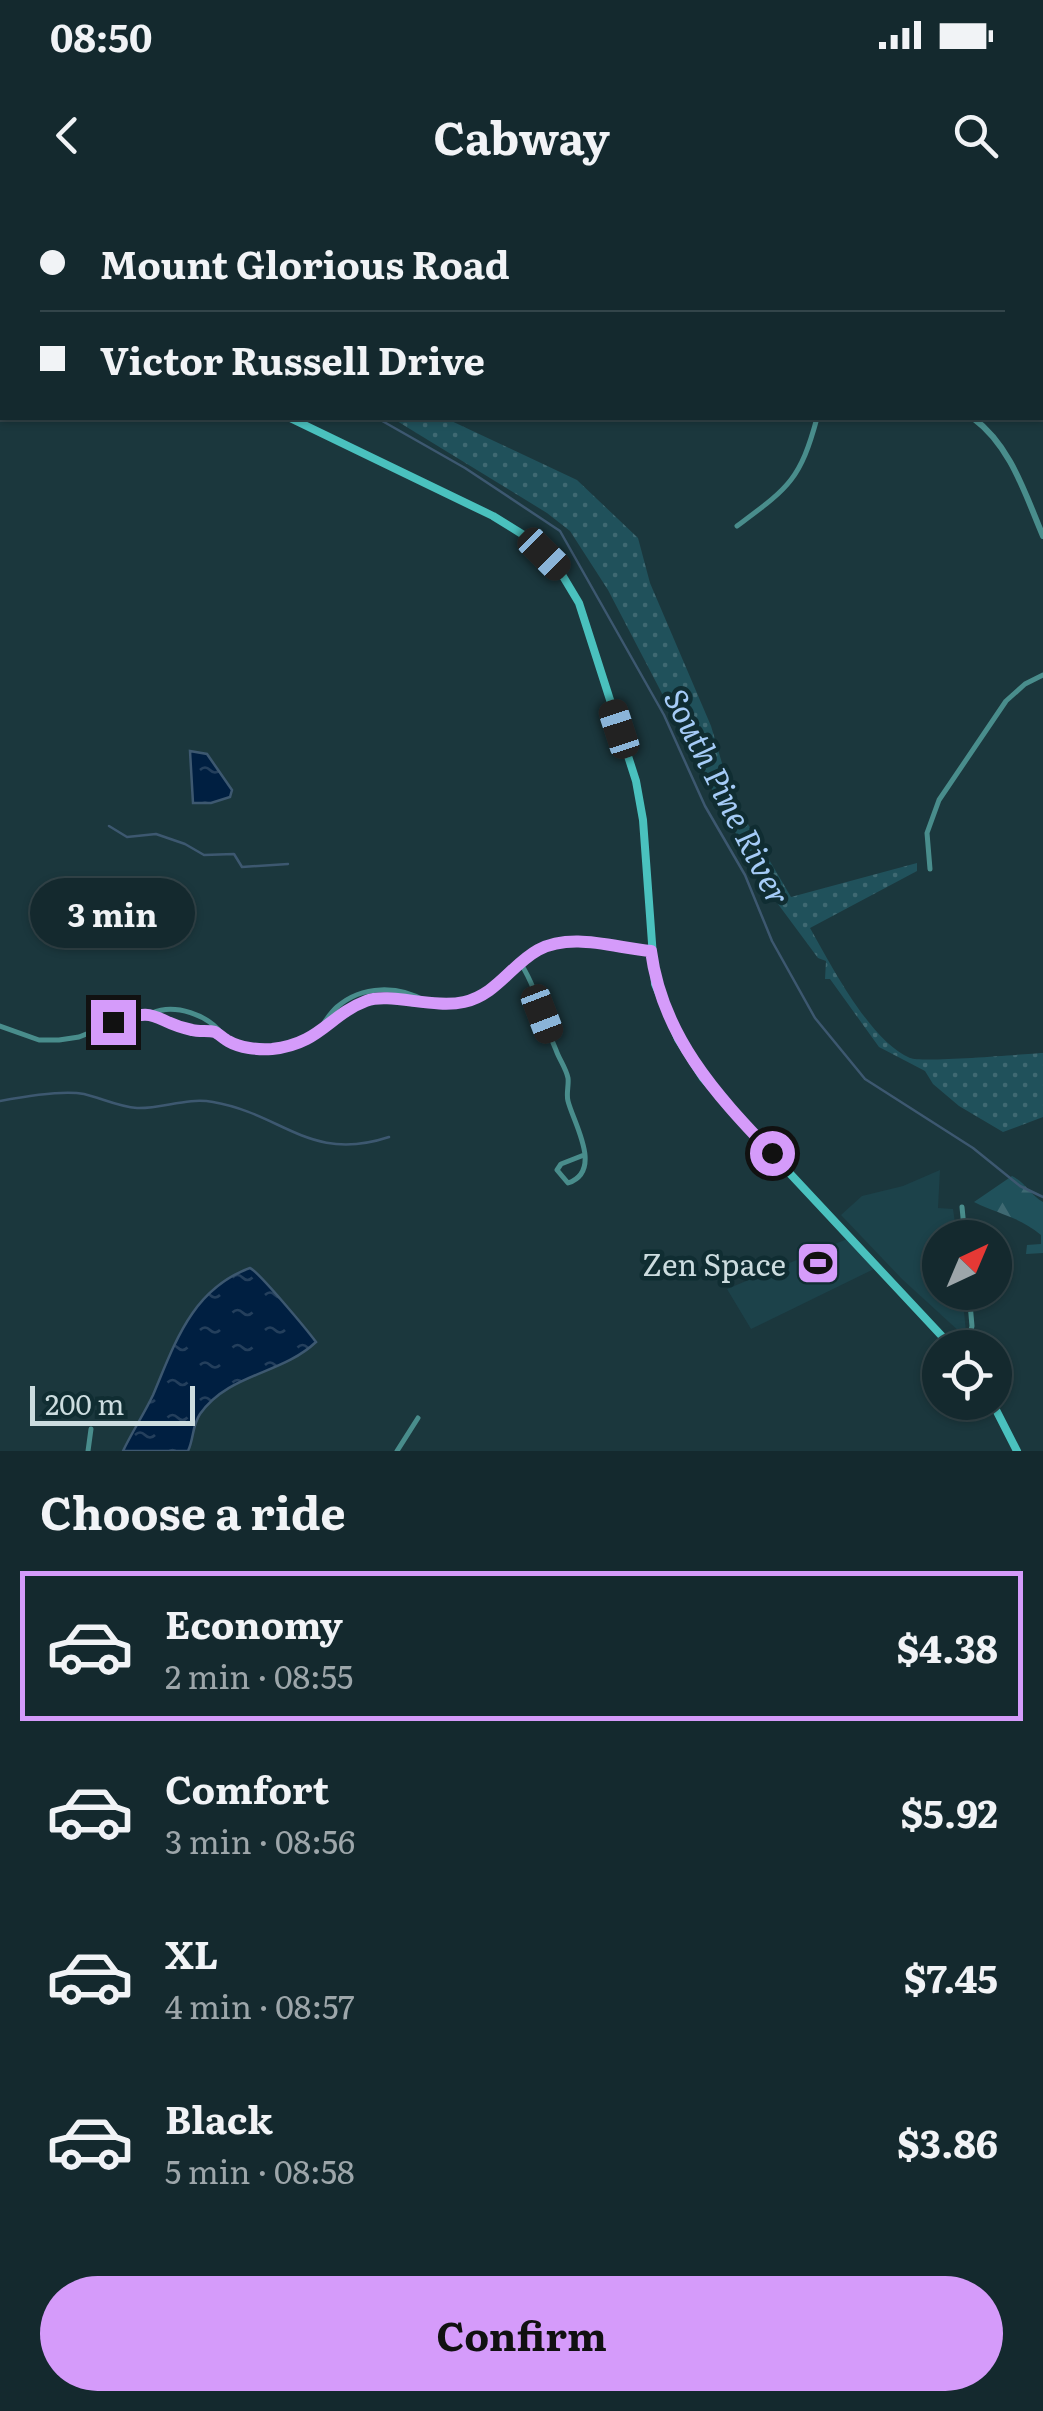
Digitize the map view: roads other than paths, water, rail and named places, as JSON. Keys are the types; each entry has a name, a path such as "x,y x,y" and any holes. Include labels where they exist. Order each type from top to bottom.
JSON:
{"main road":[{"path":"294,420 493,516 530,540 558,568 579,603 636,780 643,820 655,984 678,1039 703,1078 937,1330"},
{"path":"1001,1420 1017,1451"}],"street":[{"path":"737,526 788,487 800,472 816,420"},
{"path":"975,420 991,433 1008,457 1043,536"},
{"path":"930,870 926,834 939,800 1006,701 1024,684 1043,675"},
{"path":"0,1026 39,1040 59,1040 79,1037 134,1015 150,1014 196,1032 214,1032 248,1048 270,1049 314,1036 358,1005 380,997 450,1005 470,1001 487,993 537,951 562,942 651,951"},
{"path":"521,964 534,985 568,1074 568,1100 585,1139 584,1155 581,1173 568,1183 557,1170 560,1164 584,1155"},
{"path":"314,1036 336,1008 354,996 386,989 412,993 429,1003"},
{"path":"354,996 358,1005"},
{"path":"150,1014 159,1009 186,1011 214,1024 222,1037"},
{"path":"962,1207 963,1220"},
{"path":"398,1451 418,1418"},
{"path":"88,1451 91,1429"}],"water":[{"path":"190,751 207,754 232,790 230,797 193,803"},
{"path":"250,1268 316,1342 212,1400 197,1419 188,1451 123,1451 188,1320 213,1289"}],"waterway":[{"name":"South Pine River","path":"381,420 465,468 560,531 664,715 705,806 745,875 772,941 815,1018 865,1079 973,1148 1020,1186 1043,1197"},
{"path":"109,826 127,837 156,834 204,855 234,854 242,867 288,864"},
{"path":"0,1101 65,1093 137,1108 203,1101 237,1108 317,1141 362,1143 389,1137"}],"place":[{"name":"Zen Space","path":"818,1263"}]}
